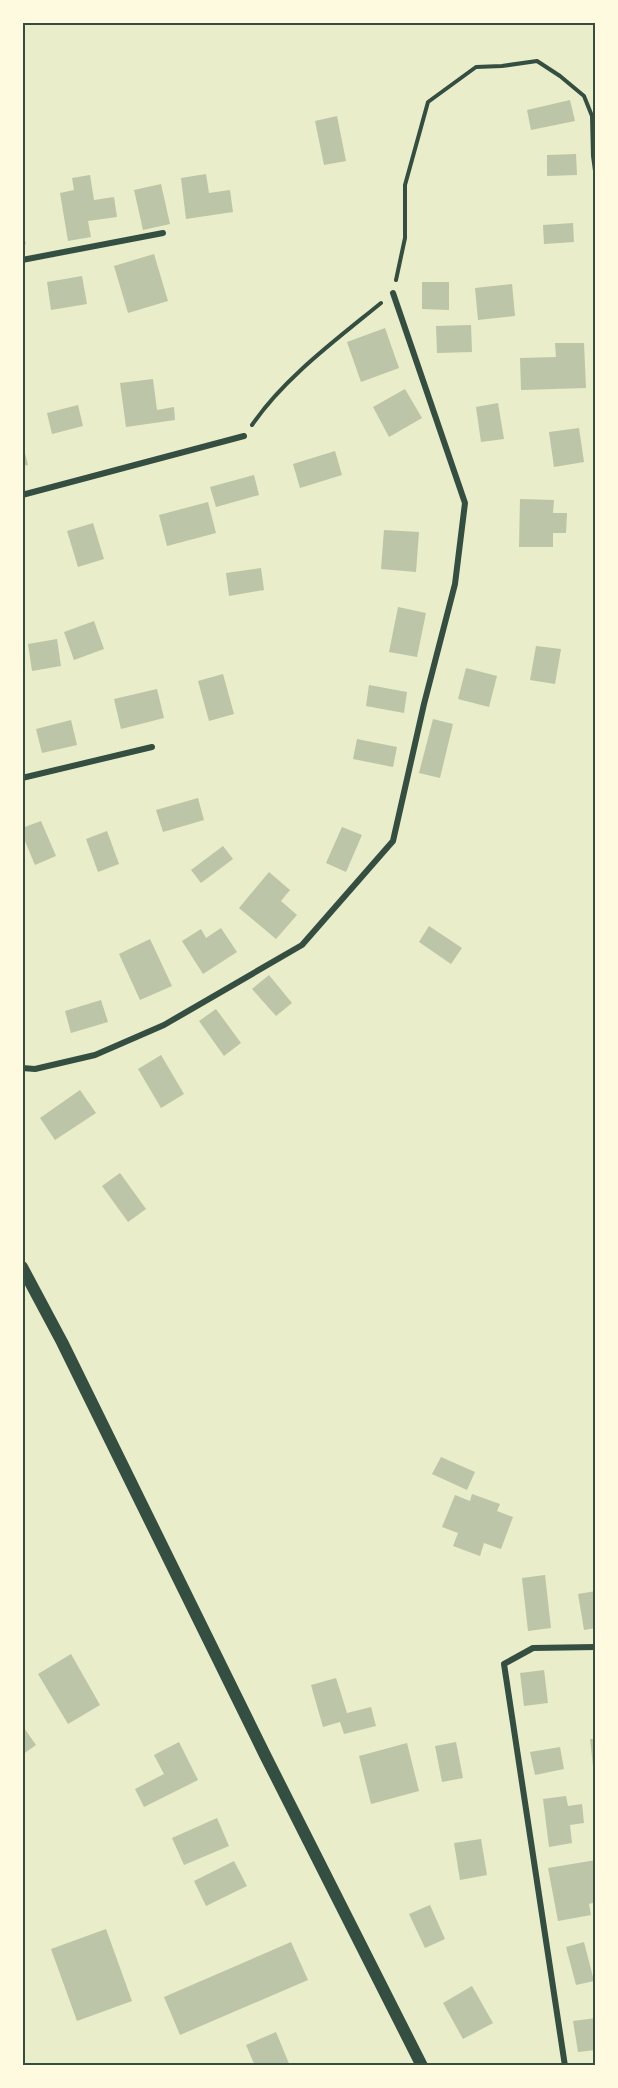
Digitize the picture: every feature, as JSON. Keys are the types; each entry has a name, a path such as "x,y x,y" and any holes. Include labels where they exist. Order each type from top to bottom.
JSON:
{"main road":[{"path":"22,1267 67,1352 422,2066"}],"street":[{"path":"22,260 164,233"},
{"path":"22,1068 34,1069 95,1055 164,1025 302,945 393,841 424,704 455,584 465,503 393,293"},
{"path":"22,495 244,436"},
{"path":"22,778 152,747"},
{"path":"565,2066 504,1664 533,1648 596,1647"}],"path":[{"path":"244,436 258,416 291,381 340,336 393,293 405,238 405,185 428,102 476,67 537,61 584,96 592,116 596,178"}],"building":[{"path":"570,100 575,121 531,130 527,110"},
{"path":"337,116 346,161 324,165 315,121"},
{"path":"576,154 577,175 547,176 547,155"},
{"path":"206,174 209,193 230,190 233,212 186,219 181,178"},
{"path":"90,175 94,200 114,197 117,217 88,221 91,237 68,241 60,193 74,190 72,178"},
{"path":"161,184 170,224 143,230 134,190"},
{"path":"573,223 574,242 544,244 543,225"},
{"path":"22,229 26,244 22,245"},
{"path":"154,254 168,301 128,313 114,266"},
{"path":"82,276 87,304 51,310 47,282"},
{"path":"422,282 449,282 449,310 422,309"},
{"path":"512,284 515,316 478,320 475,288"},
{"path":"471,325 472,352 437,353 436,326"},
{"path":"385,328 399,368 361,382 347,342"},
{"path":"555,343 584,343 586,388 521,390 520,358 556,357"},
{"path":"153,379 157,410 174,407 175,420 126,427 120,383"},
{"path":"405,389 422,418 389,437 373,407"},
{"path":"498,403 504,439 481,442 476,407"},
{"path":"78,405 83,426 52,434 47,413"},
{"path":"579,428 584,462 554,467 549,432"},
{"path":"22,441 28,465 22,466"},
{"path":"335,451 342,475 300,488 293,464"},
{"path":"254,475 259,495 216,507 210,487"},
{"path":"520,499 554,500 553,513 567,513 566,533 553,533 553,547 519,547"},
{"path":"208,502 216,533 167,546 159,515"},
{"path":"93,523 104,559 78,567 67,531"},
{"path":"384,530 419,532 416,572 381,569"},
{"path":"261,568 264,590 229,596 226,573"},
{"path":"398,607 426,613 417,657 389,652"},
{"path":"94,621 104,649 74,660 64,632"},
{"path":"57,639 61,666 32,671 28,644"},
{"path":"536,646 561,649 555,684 530,680"},
{"path":"466,668 497,676 489,707 458,699"},
{"path":"223,674 234,714 209,721 198,681"},
{"path":"369,685 407,692 404,713 366,706"},
{"path":"157,689 164,718 121,729 114,699"},
{"path":"433,719 453,724 440,778 419,773"},
{"path":"71,720 77,745 42,753 36,729"},
{"path":"357,739 397,747 393,767 353,759"},
{"path":"198,798 204,820 163,832 156,810"},
{"path":"41,821 56,856 35,865 22,834 22,828"},
{"path":"342,827 362,835 346,872 326,863"},
{"path":"107,831 119,864 98,872 86,839"},
{"path":"223,846 233,859 201,883 191,870"},
{"path":"269,872 290,890 281,901 297,915 276,939 239,908"},
{"path":"429,926 462,948 451,964 419,942"},
{"path":"221,928 237,952 203,974 182,941 201,929 206,938"},
{"path":"150,939 172,986 140,1000 119,954"},
{"path":"269,975 292,1003 276,1016 252,989"},
{"path":"101,1000 108,1022 71,1033 65,1011"},
{"path":"216,1009 241,1043 224,1056 199,1021"},
{"path":"161,1055 184,1094 161,1108 138,1069"},
{"path":"80,1090 96,1113 55,1140 40,1118"},
{"path":"120,1173 146,1209 128,1222 102,1186"},
{"path":"441,1457 475,1472 467,1490 432,1474"},
{"path":"472,1494 500,1504 497,1511 513,1517 501,1549 484,1543 480,1556 453,1546 458,1533 442,1527 455,1495 470,1501"},
{"path":"545,1575 551,1628 528,1631 522,1578"},
{"path":"596,1591 596,1628 584,1630 578,1594"},
{"path":"71,1654 100,1705 68,1724 38,1674"},
{"path":"544,1670 548,1703 524,1706 520,1673"},
{"path":"336,1678 347,1713 371,1707 376,1726 344,1734 340,1722 323,1727 311,1685"},
{"path":"22,1725 36,1745 22,1755"},
{"path":"590,1739 596,1739 596,1775 594,1775"},
{"path":"179,1742 198,1780 144,1807 135,1789 164,1774 154,1755"},
{"path":"456,1742 463,1778 442,1782 435,1746"},
{"path":"407,1743 419,1791 371,1804 359,1756"},
{"path":"560,1747 564,1769 535,1775 530,1752"},
{"path":"566,1796 568,1806 582,1804 584,1823 570,1825 572,1843 549,1847 543,1799"},
{"path":"217,1818 229,1846 184,1865 172,1838"},
{"path":"481,1839 487,1875 460,1880 454,1843"},
{"path":"596,1860 596,1902 589,1904 591,1915 558,1921 548,1868"},
{"path":"234,1861 247,1886 206,1906 194,1881"},
{"path":"430,1905 445,1939 425,1948 409,1914"},
{"path":"106,1929 132,2001 77,2021 51,1949"},
{"path":"291,1942 308,1980 180,2035 164,1997"},
{"path":"584,1942 594,1981 576,1985 566,1947"},
{"path":"472,1986 493,2023 463,2039 443,2003"},
{"path":"596,2018 596,2050 578,2052 573,2021"},
{"path":"276,2032 290,2066 255,2066 246,2045"}]}
